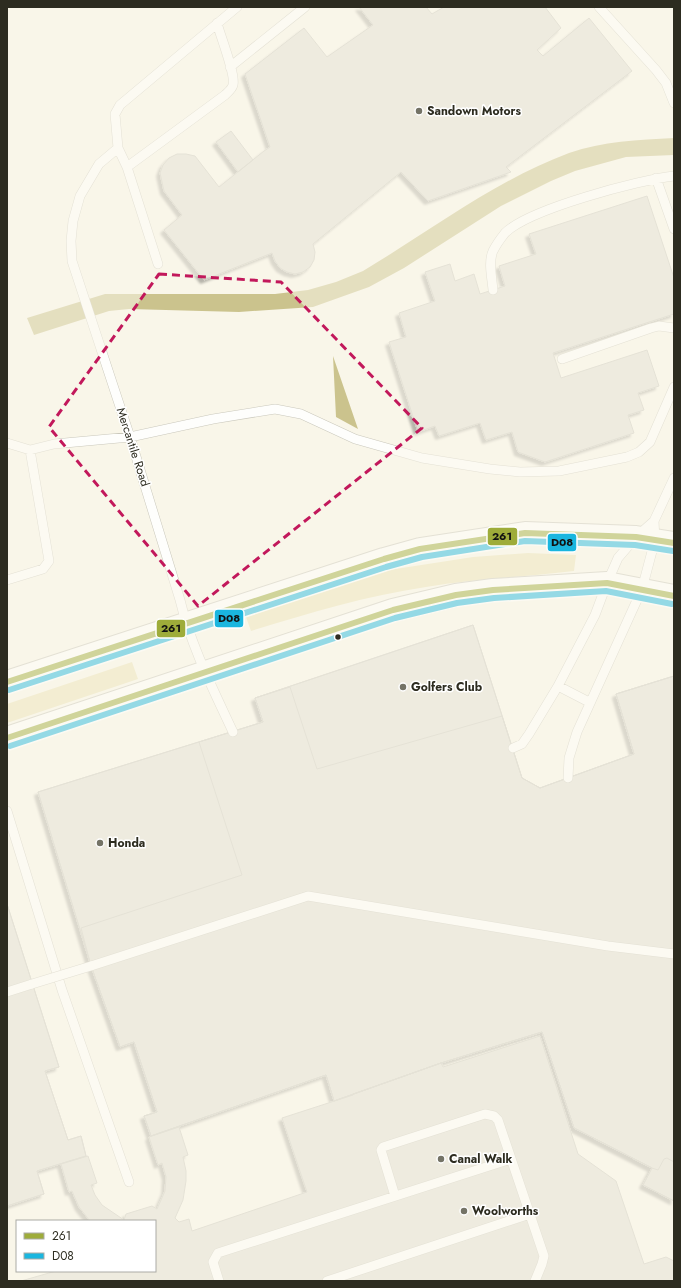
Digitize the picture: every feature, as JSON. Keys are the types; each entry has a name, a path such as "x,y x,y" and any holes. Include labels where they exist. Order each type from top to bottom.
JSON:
{"main road":[{"path":"7,682 384,559 420,549 525,533 655,535"},
{"path":"8,740 205,672 393,610 456,595 493,590 607,583 674,596"}],"lane":[{"path":"158,264 127,167 118,148 115,114 120,105 237,7"},
{"path":"230,67 305,7"},
{"path":"599,7 656,70 666,83 674,103"},
{"path":"127,167 225,95 233,85 230,67 217,23"},
{"name":"Mercantile Road","path":"118,148 99,164 80,196 73,221 70,241 72,261 80,290 130,437 180,600 185,624 205,672 233,732"},
{"path":"493,290 492,255 506,233 536,215 583,198 656,178 674,176"},
{"path":"656,178 674,229"},
{"path":"562,359 651,328 659,326 674,328"},
{"path":"7,443 30,450 54,444 130,437 213,419 275,409 301,414 355,439 422,458 490,469 520,472 559,471 627,457 639,452 650,442 674,386"},
{"path":"7,580 43,569 49,561 30,450"},
{"path":"568,778 569,758 589,702 642,589 655,535 674,478"},
{"path":"513,748 522,744 558,686 595,615 618,558 655,535"},
{"path":"558,686 589,702"},
{"path":"7,811 62,990 129,1182"},
{"path":"7,992 308,896 608,946 674,954"},
{"path":"395,1196 381,1150 384,1146 485,1114 494,1116 498,1120 544,1256 535,1281"},
{"path":"219,1281 213,1262 218,1253 511,1159"},
{"path":"327,1281 530,1214"}],"highlighted area":[{"path":"159,274 281,282 422,428 198,606 49,427"}],"shaded area":[{"path":"674,138 674,155 626,157 575,171 551,181 501,206 404,268 369,287 313,307 239,312 129,309 109,311 34,335 27,318 105,294 275,294 308,290 336,282 363,271 489,192 542,164 569,153 595,146 621,142"},
{"path":"333,356 358,429 336,417"},
{"path":"528,553 576,555 574,571 444,584 382,595 251,631 246,617 389,570 473,557"},
{"path":"132,662 138,679 7,723 7,704"}],"building":[{"name":"Sandown Motors","path":"359,7 426,7 432,14 444,7 545,7 561,28 537,50 543,56 589,18 632,71 506,167 511,172 428,201 401,172 313,244 315,252 314,260 310,267 303,272 295,274 280,268 272,253 204,280 164,230 182,215 164,191 160,173 163,165 169,158 177,154 195,156 219,187 270,147 245,74 304,28 327,57 373,25"},
{"path":"231,131 253,160 238,172 216,142"},
{"path":"647,196 674,278 674,314 553,353 561,378 647,350 659,386 638,393 644,410 628,415 634,433 545,462 518,452 512,432 486,440 480,423 439,436 435,426 418,432 389,342 406,337 399,313 435,301 425,272 450,264 455,281 474,274 480,294 505,286 499,266 536,254 529,234"},
{"path":"473,625 522,778 540,788 634,754 616,694 674,676 674,1162 667,1158 664,1159 658,1170 652,1168 574,1128 542,1032 441,1063 334,1101 326,1075 151,1136 144,1116 157,1112 134,1042 120,1047 91,966 38,792 263,722 255,698"},
{"path":"473,625 522,778 540,788 634,754 616,694 674,676 674,1201 643,1185 652,1168 574,1128 542,1032 441,1063 334,1101 326,1075 151,1136 144,1116 157,1112 134,1042 120,1047 91,966 38,792 263,722 255,698"},
{"path":"674,676 674,1201 643,1185 652,1168 574,1128 542,1032 441,1063 334,1101 326,1075 151,1136 144,1116 157,1112 134,1042 120,1047 91,966 81,928 242,875 199,742 263,722 255,698 290,687 317,769 502,716 522,778 540,788 634,754 616,694"},
{"path":"7,904 59,1067 45,1071 68,1140 81,1136 86,1156 37,1171 44,1194 7,1206"},
{"path":"7,904 59,1067 45,1071 68,1140 81,1136 86,1156 37,1171 44,1194 7,1206"},
{"name":"Canal Walk","path":"540,1036 578,1154 616,1181 644,1264 666,1257 674,1261 674,1281 21,1281 52,1272 156,1272 156,1220 124,1220 126,1214 152,1206 157,1209 165,1191 166,1177 162,1163 158,1165 149,1137 179,1127 188,1155 183,1157 186,1171 186,1181 183,1200 175,1218 179,1222 189,1219 192,1231 307,1192 282,1118 353,1095 441,1063 443,1067"},
{"name":"Canal Walk","path":"88,1156 97,1183 91,1185 95,1195 102,1205 124,1220 89,1220 79,1207 72,1191 69,1192 61,1164"}],"transit line":[{"name":"261","path":"7,682 384,559 420,549 525,533 636,537 674,543"},
{"name":"D08","path":"9,690 386,567 422,557 525,541 635,545 673,551"},
{"name":"261","path":"7,738 393,610 456,595 493,590 607,583 674,596"},
{"name":"D08","path":"10,746 395,618 457,603 494,598 606,591 672,604"}],"place":[{"name":"Sandown Motors","path":"419,111"},
{"name":"Golfers Club","path":"403,687"},
{"name":"Honda","path":"100,843"},
{"name":"Canal Walk","path":"441,1159"},
{"name":"Woolworths","path":"464,1211"}]}
